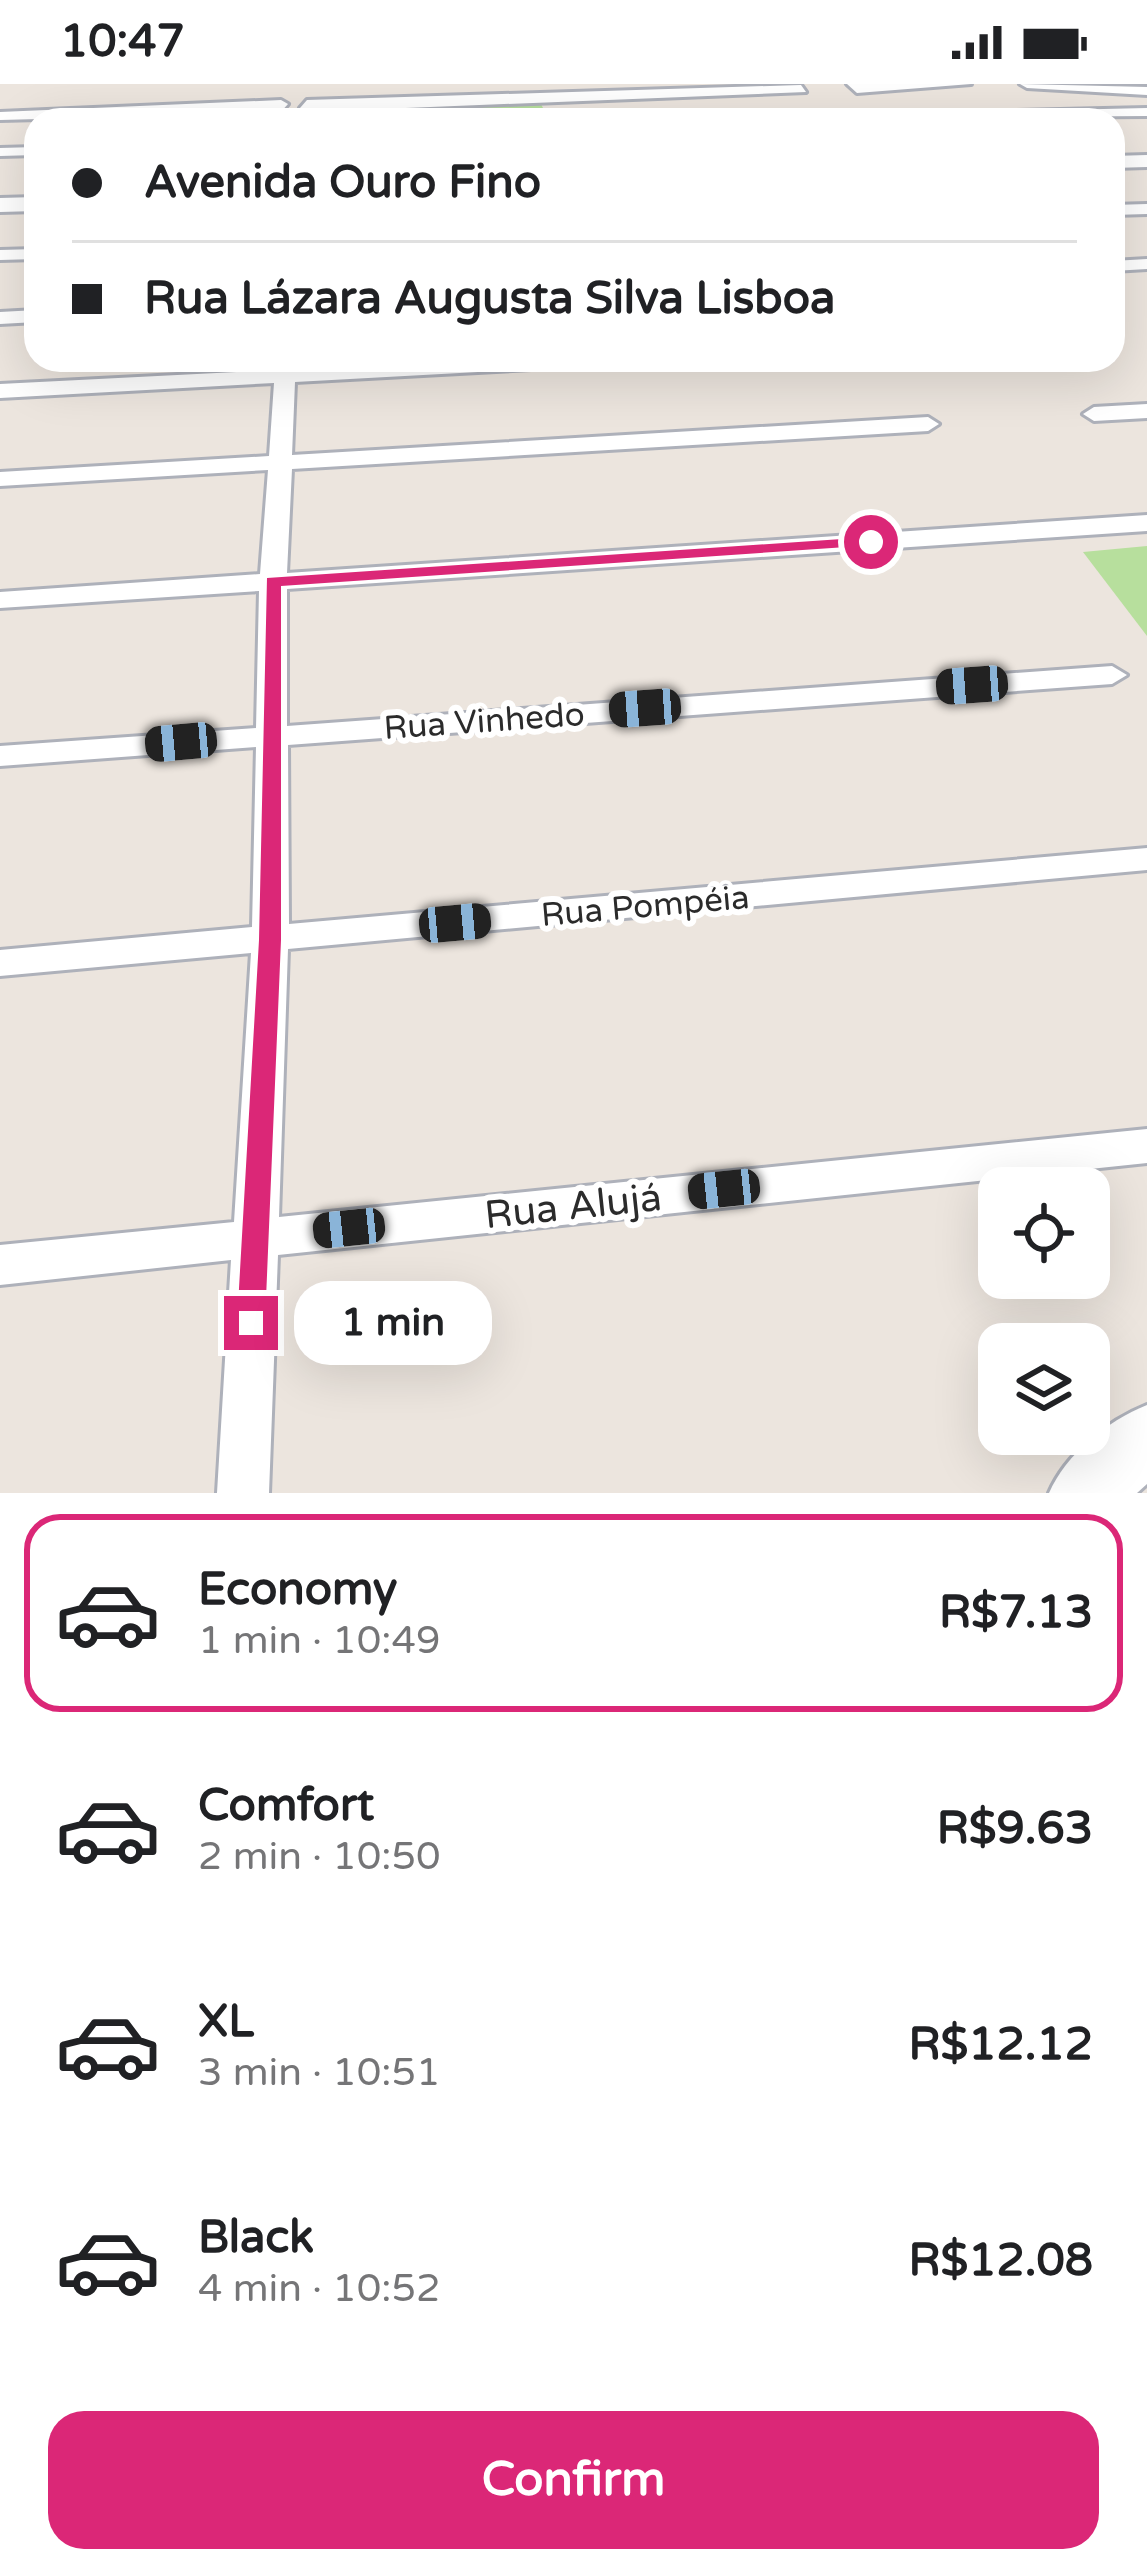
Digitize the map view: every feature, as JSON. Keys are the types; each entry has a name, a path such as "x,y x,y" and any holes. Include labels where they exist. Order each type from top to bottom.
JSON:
{"main road":[{"path":"1085,1493 1147,1438"}],"street":[{"path":"854,97 890,86 964,84"},
{"path":"1028,84 1147,92"},
{"path":"315,108 553,98 854,97 896,108"},
{"path":"553,98 558,108"},
{"path":"87,108 230,108"},
{"path":"0,391 235,372"},
{"path":"243,1493 270,940 273,581 285,372"},
{"path":"1094,414 1147,411"},
{"path":"0,479 928,424"},
{"path":"0,599 1147,523"},
{"name":"Rua Vinhedo","path":"0,756 1112,675"},
{"name":"Rua Pompéia","path":"0,963 1147,859"},
{"name":"Rua Alujá","path":"0,1265 1147,1146"}],"green space":[{"path":"539,100 543,108 317,108"},
{"path":"1147,546 1147,636 1083,552"}],"route":[{"path":"251,1323 270,940 273,581 871,542"}]}
